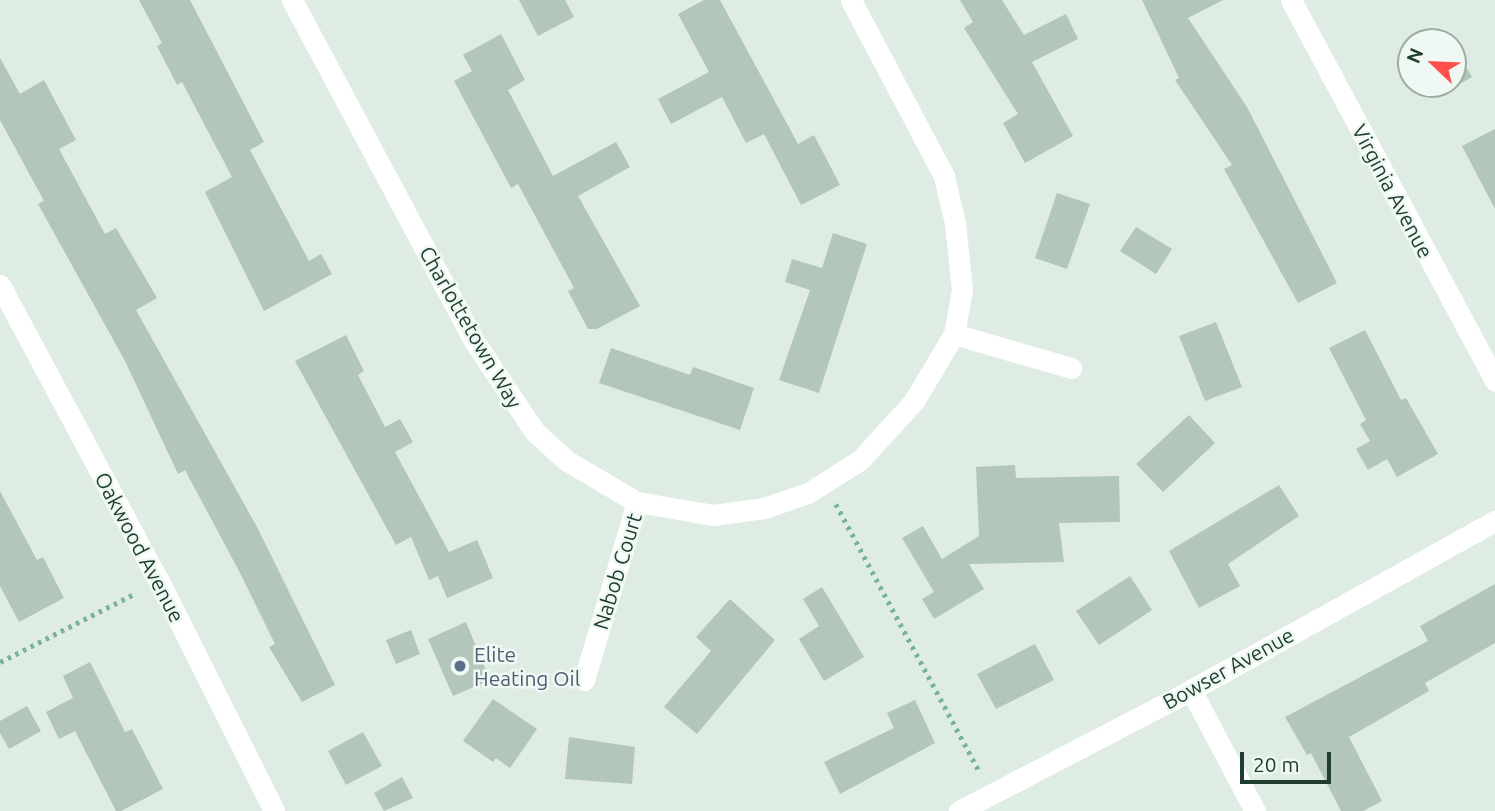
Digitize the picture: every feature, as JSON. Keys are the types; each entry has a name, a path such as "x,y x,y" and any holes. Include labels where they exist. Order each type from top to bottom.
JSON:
{"street":[{"name":"Charlottetown Way","path":"292,0 508,396 535,432 567,461 637,502 713,515 764,508 826,484 884,437 935,371 954,334 962,289 944,176 851,0"},
{"name":"Virginia Avenue","path":"1291,0 1495,381"},
{"name":"Oakwood Avenue","path":"0,285 159,581 274,811"},
{"path":"954,334 1071,368"},
{"name":"Nabob Court","path":"584,680 637,502"},
{"name":"Bowser Avenue","path":"960,811 991,792 1191,690 1495,521"},
{"path":"1191,690 1255,811"}],"path":[{"path":"826,484 991,792"},
{"path":"0,662 159,581"}],"building":[{"path":"139,0 190,0 264,142 250,150 309,261 321,254 332,274 264,311 205,192 232,177 182,82 177,85 157,46 162,43"},
{"path":"519,0 565,0 574,17 538,36"},
{"path":"704,0 720,0 798,144 814,135 840,185 801,205 764,134 746,143 722,97 671,124 658,99 709,72 678,14"},
{"path":"960,0 1002,0 1024,35 1066,14 1078,39 1032,62 1073,136 1025,163 1003,123 1018,114 964,28 973,22"},
{"path":"1142,0 1223,0 1188,18 1247,107 1337,283 1298,303 1224,169 1232,165 1175,80 1179,78"},
{"path":"501,34 525,80 508,90 553,176 616,142 630,167 578,196 640,306 597,329 588,329 568,291 574,288 518,184 511,188 454,81 472,71 463,55"},
{"path":"0,58 20,94 44,80 76,140 59,149 105,234 116,228 157,298 136,310 257,527 335,685 302,702 269,647 275,644 240,573 185,470 178,474 125,361 38,204 44,201 0,120"},
{"path":"1495,129 1495,209 1462,146"},
{"path":"1057,193 1090,204 1067,269 1035,258"},
{"path":"1136,227 1172,249 1156,274 1120,251"},
{"path":"833,233 867,244 819,393 779,380 810,290 785,282 792,259 822,268"},
{"path":"1216,322 1242,387 1205,401 1179,336"},
{"path":"1365,330 1401,400 1406,398 1438,454 1397,477 1387,459 1368,470 1356,449 1370,441 1360,424 1366,420 1329,348"},
{"path":"346,335 364,371 358,375 385,427 400,419 413,442 395,452 449,552 477,540 493,578 447,598 438,576 429,580 411,537 396,545 295,361"},
{"path":"611,348 690,375 693,367 754,388 740,430 599,383"},
{"path":"1189,415 1215,443 1163,492 1136,464"},
{"path":"1015,465 1016,478 1119,476 1120,522 1059,523 1064,562 969,564 984,589 934,619 922,599 934,592 902,538 923,526 942,559 979,536 976,467"},
{"path":"1279,485 1299,516 1228,564 1240,586 1199,608 1169,551"},
{"path":"0,491 37,560 43,557 64,598 19,622 0,586"},
{"path":"1130,576 1152,610 1099,645 1076,611"},
{"path":"1495,584 1495,643 1425,683 1429,691 1349,737 1382,801 1363,811 1341,811 1311,753 1307,755 1285,717 1428,641 1420,626"},
{"path":"822,587 864,657 824,681 799,639 819,626 803,599"},
{"path":"730,599 775,640 697,734 664,707 711,651 696,637"},
{"path":"466,622 490,680 453,696 428,639"},
{"path":"411,630 420,654 396,664 386,640"},
{"path":"1035,644 1054,680 996,709 977,674"},
{"path":"90,662 125,732 132,729 163,789 121,811 116,811 75,731 59,739 46,712 73,698 63,676"},
{"path":"493,699 537,729 510,768 496,758 493,762 463,741"},
{"path":"915,700 935,743 840,794 824,762 894,728 887,713"},
{"path":"27,706 41,731 9,749 0,733 0,721"},
{"path":"363,732 382,766 346,785 328,751"},
{"path":"569,737 635,747 632,784 565,779"},
{"path":"402,777 413,798 384,811 374,793"}],"place":[{"name":"Elite Heating Oil","path":"460,666"}]}
